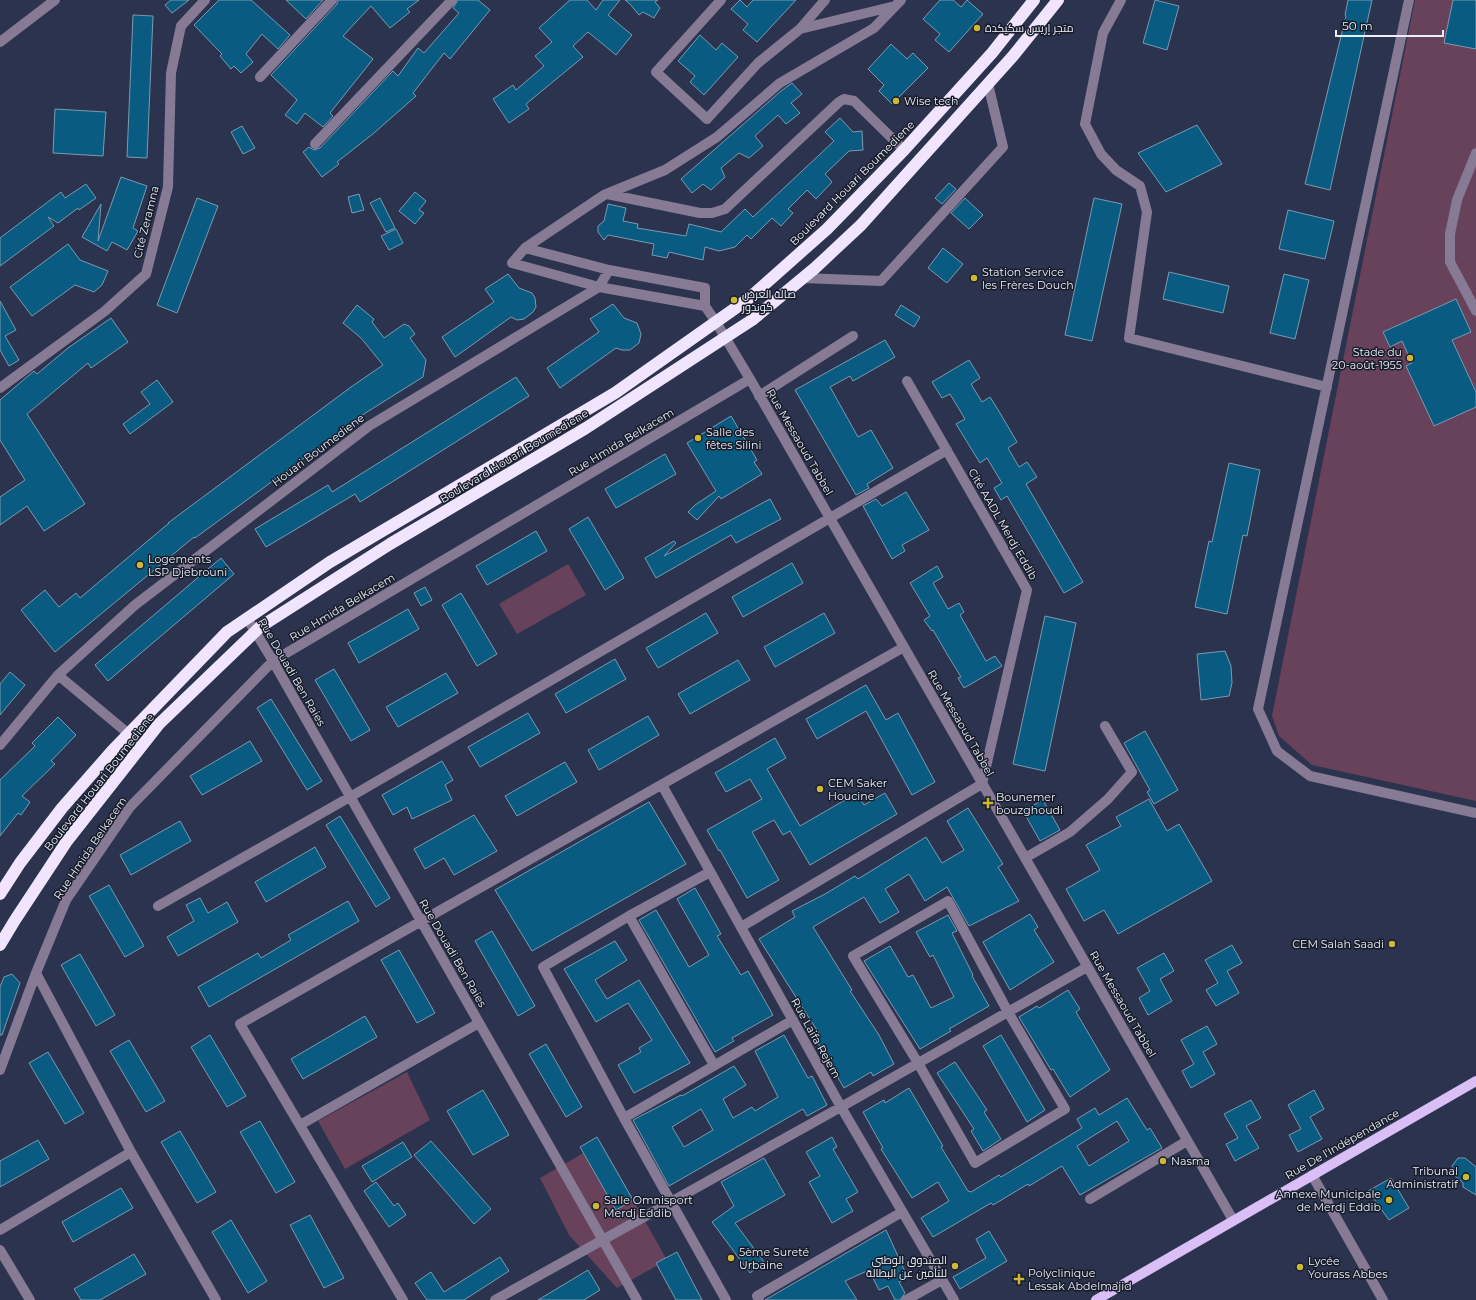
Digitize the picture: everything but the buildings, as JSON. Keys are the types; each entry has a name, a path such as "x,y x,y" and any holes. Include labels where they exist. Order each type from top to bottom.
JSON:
{"highway":[{"name":"Boulevard Houari Boumediene","path":"0,894 20,863 62,808 129,733 227,632 330,562 615,393 747,300 827,229 904,150 992,53 1034,0"},
{"name":"Boulevard Houari Boumediene","path":"0,945 67,841 142,744 159,724 255,631 327,582 586,428 752,320 861,225 988,84 1058,0"}],"main road":[{"name":"Rue De l'Indépendance","path":"1096,1300 1476,1081"}],"street":[{"path":"0,42 55,0"},
{"name":"Cité Zeramna","path":"0,388 105,311 146,274 168,187 172,73 181,26 205,0"},
{"path":"260,77 332,0"},
{"path":"315,144 452,0"},
{"path":"721,0 656,72 707,118 758,64 800,29 825,0"},
{"path":"1121,0 1103,33 1085,124 1101,154 1116,170 1140,186 1147,212 1130,338 1327,387"},
{"path":"1409,0 1258,709 1277,751 1310,776 1476,813"},
{"path":"800,29 898,3"},
{"path":"705,306 599,288 512,264 525,248 607,194 665,170 717,137 780,83 874,28 898,3"},
{"path":"802,278 881,281 1003,148 988,84"},
{"path":"607,194 700,213 712,213 725,209 839,102 844,100 854,101 904,150"},
{"path":"1476,153 1457,200 1450,234 1450,262 1476,311"},
{"path":"525,248 609,270 705,288 705,306 716,322"},
{"name":"Houari Boumediene","path":"0,745 58,675 135,605 369,426 599,288 609,270"},
{"name":"Rue Messaoud Tabbel","path":"716,322 760,396 1233,1220"},
{"path":"760,396 853,336"},
{"name":"Rue Hmida Belkacem","path":"0,1070 36,973 66,900 130,807 273,661 750,379"},
{"name":"Cité AADL Merdj Eddib","path":"907,381 1027,590 982,784"},
{"path":"158,906 831,520 947,450"},
{"name":"Rue Douadi Ben Raies","path":"247,618 273,661 636,1300"},
{"path":"403,1300 240,1024 904,647"},
{"path":"58,675 142,744"},
{"path":"1025,858 1070,832 1108,799 1132,772 1105,726"},
{"path":"741,927 982,784"},
{"name":"Rue Laifa Rejem","path":"662,785 842,1107 954,1300"},
{"path":"710,872 629,916 543,967 670,1202 726,1300"},
{"path":"948,901 1008,1012 1065,1109 975,1163 918,1063 853,956 948,901"},
{"path":"629,916 714,1065"},
{"path":"494,1300 842,1107 1087,967"},
{"path":"36,973 131,1152 216,1300"},
{"path":"624,1118 793,1020"},
{"path":"300,1125 479,1023"},
{"path":"1090,1199 1188,1141"},
{"path":"0,1230 131,1152"},
{"path":"1312,1175 1383,1300"},
{"path":"759,1300 757,1296 902,1212"},
{"path":"0,1250 30,1300"},
{"path":"906,1300 942,1280"}],"shaded area":[{"name":"Stade du 20-août-1955","path":"1415,0 1476,0 1476,801 1312,765 1279,736 1272,716"},
{"path":"568,564 586,595 517,634 499,604"},
{"path":"407,1072 430,1120 345,1169 318,1121"},
{"name":"Salle Omnisport Merdj Eddib","path":"601,1143 667,1260 617,1288 569,1235 540,1178"}],"place":[{"name":"متجر إريس سكيكدة","path":"977,28"},
{"name":"Wise tech","path":"896,101"},
{"name":"Station Service les Frères Douch","path":"974,278"},
{"name":"صالة العرض كوندور","path":"734,300"},
{"name":"Stade du 20-août-1955","path":"1410,358"},
{"name":"Salle des fêtes Silini","path":"698,438"},
{"name":"Logements LSP Djebrouni","path":"140,565"},
{"name":"CEM Saker Houcine","path":"820,789"},
{"name":"Bounemer bouzghoudi","path":"988,803"},
{"name":"CEM Salah Saadi","path":"1392,944"},
{"name":"Nasma","path":"1163,1161"},
{"name":"Tribunal Administratif","path":"1466,1177"},
{"name":"Annexe Municipale de Merdj Eddib","path":"1389,1200"},
{"name":"Salle Omnisport Merdj Eddib","path":"596,1206"},
{"name":"5ème Sureté Urbaine","path":"731,1258"},
{"name":"الصندوق الوطني للتأمين عن البطالة","path":"955,1266"},
{"name":"Lycée Yourass Abbes","path":"1300,1267"},
{"name":"Polyclinique Lessak Abdelmajid","path":"1019,1279"}]}
